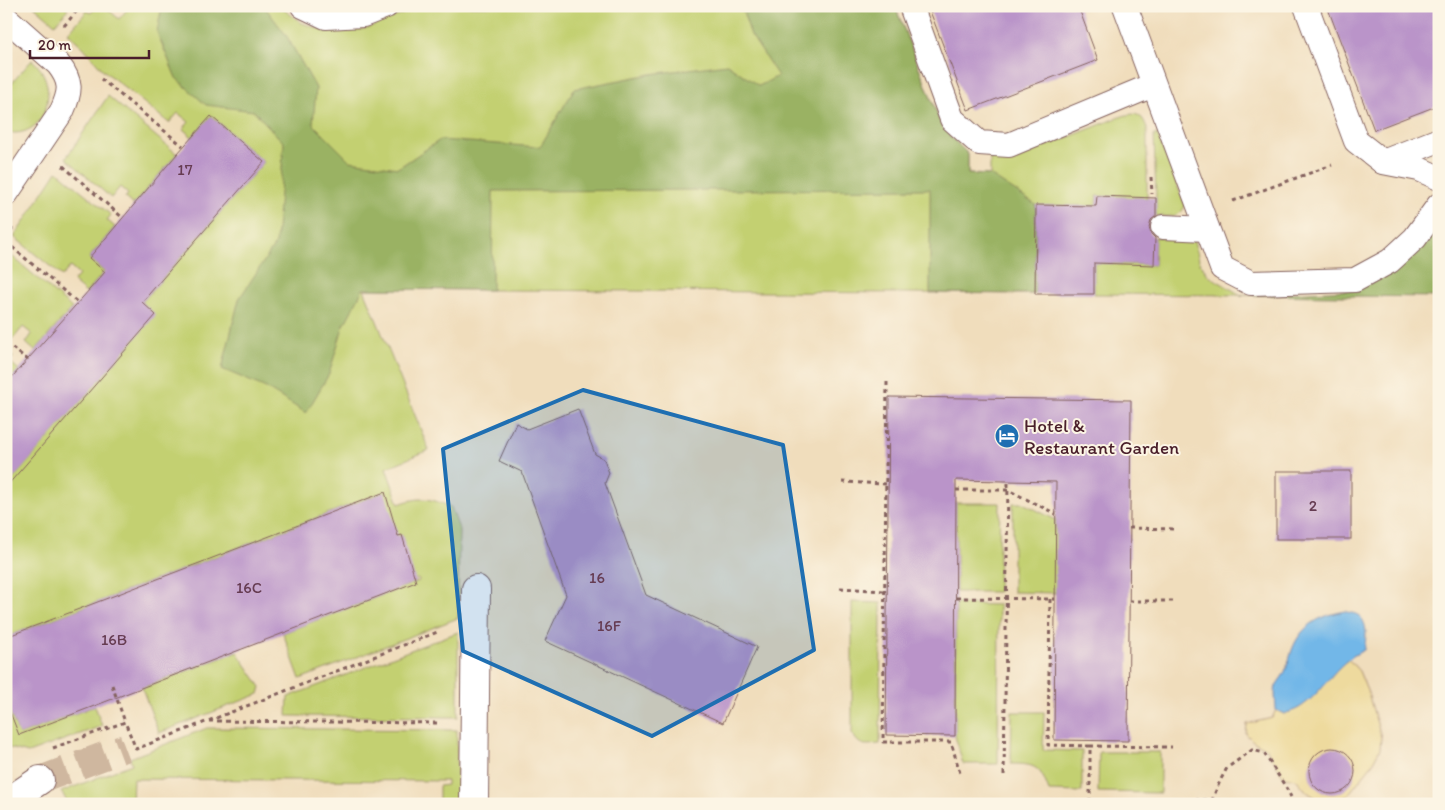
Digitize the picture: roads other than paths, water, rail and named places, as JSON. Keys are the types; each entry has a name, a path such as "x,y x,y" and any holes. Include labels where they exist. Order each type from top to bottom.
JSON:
{"street":[{"path":"474,804 476,589"},
{"path":"6,803 40,780"}],"lane":[{"path":"303,6 326,17 364,15 386,6"},
{"path":"910,6 952,118 979,143 1009,145 1153,85"},
{"path":"1125,6 1222,268 1251,283 1355,280 1390,261 1415,238 1439,205"},
{"path":"1306,6 1356,141 1376,157 1419,169 1439,178"},
{"path":"6,18 58,64 65,73 70,85 68,99 62,110 6,194"},
{"path":"1376,157 1439,140"},
{"path":"1163,228 1204,220"}],"water":[{"path":"1346,611 1358,615 1364,622 1366,631 1364,650 1344,663 1308,702 1284,714 1276,710 1276,686 1285,671 1296,641 1306,628 1313,623 1328,615"}],"tunnel":[{"path":"40,780 125,748"}],"place":[{"name":"Hotel & Restaurant Garden","path":"1007,436"}]}
